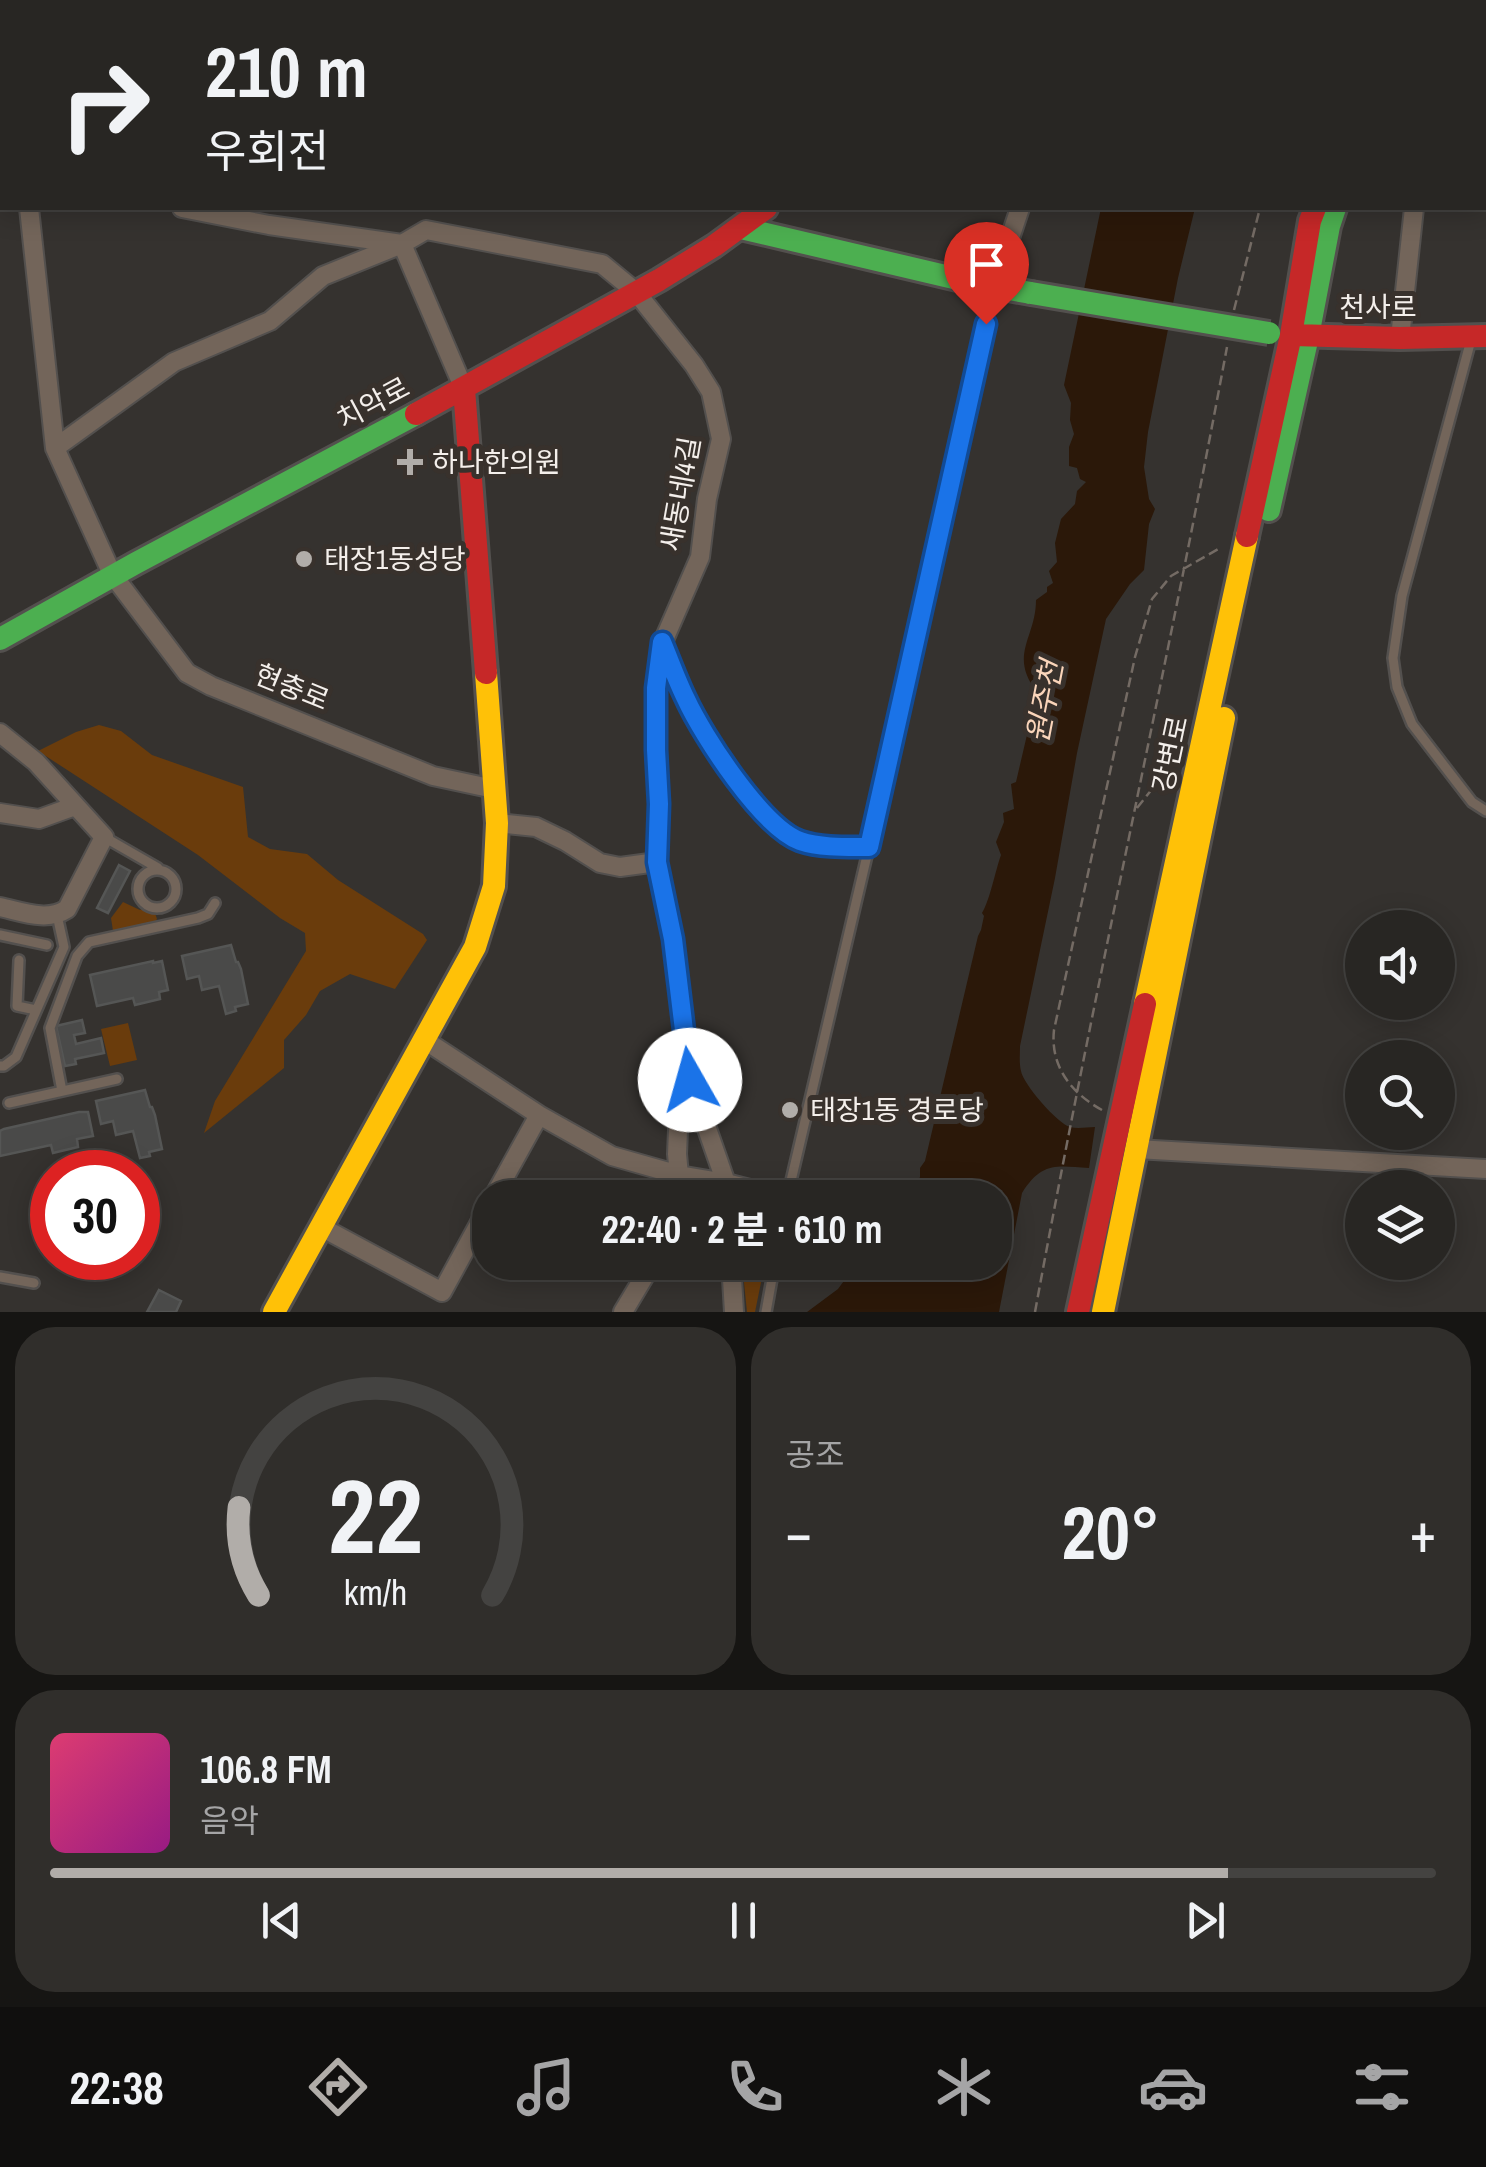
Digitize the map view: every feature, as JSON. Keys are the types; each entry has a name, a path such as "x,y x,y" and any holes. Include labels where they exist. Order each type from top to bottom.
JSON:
{"street":[{"name":"현충로","path":"29,210 55,448 112,574 187,673 210,686 433,776 494,789"},
{"path":"192,210 402,244"},
{"name":"치악로","path":"0,639 112,574 464,389 636,292 764,210"},
{"path":"741,228 994,286 1019,210"},
{"name":"강변로","path":"1289,335 1316,288 1336,210"},
{"path":"1400,338 1414,210"},
{"name":"강변로","path":"1078,1312 1126,1148 1244,617 1309,212"},
{"name":"새동네4길","path":"402,244 426,230 602,264 636,292 712,392 721,439 707,499 700,557 662,642 656,688 657,862 673,939 690,1080 679,1106 678,1180"},
{"path":"55,448 174,362 270,321 323,276 402,244"},
{"path":"274,1312 474,947 494,886 497,823 464,389 402,244"},
{"name":"천사로","path":"994,286 1289,335 1479,336"},
{"path":"662,642 686,701 714,748 747,794 776,824 799,841 869,847"},
{"path":"0,733 36,762 104,837 68,908 57,916 0,907"},
{"path":"0,813 39,820 74,806"},
{"path":"497,823 536,828 600,863 620,867 657,862"},
{"path":"423,1039 612,1156 693,1180"},
{"path":"690,1080 724,1180"},
{"path":"503,1180 539,1114"},
{"path":"1126,1148 1486,1170"},
{"name":"강변로","path":"1103,1312 1126,1148"},
{"path":"321,1227 442,1292 472,1237"},
{"path":"623,1312 642,1280"},
{"path":"732,1280 734,1312"}],"lane":[{"path":"790,1180 994,286"},
{"path":"1479,336 1402,596 1393,658 1397,687 1412,724 1472,802 1486,811"},
{"path":"104,837 161,870 173,878 177,892 169,905 154,908 141,900 138,885 146,873 161,870"},
{"path":"62,1091 50,1028 78,956 89,942 198,918 208,914 214,904"},
{"path":"0,1066 16,1057 64,947 57,916"},
{"path":"0,936 47,945"},
{"path":"20,960 17,1006 36,1010"},
{"path":"9,1103 117,1079"},
{"path":"0,1277 34,1283"},
{"path":"766,1312 772,1280"}],"path":[{"path":"1234,313 1260,210"},
{"path":"1036,1312 1230,333"},
{"path":"1078,1092 1052,1050 1054,1030 1135,656 1152,599 1171,576 1220,548"},
{"path":"1136,809 1183,749"}],"shaded area":[{"path":"99,725 121,731 152,755 243,787 248,837 270,849 307,854 338,880 427,940 395,989 350,974 320,991 284,1040 284,1068 204,1133 215,1101 306,951 305,933 198,855 38,751"},
{"path":"123,902 155,913 157,919 113,931 111,918"},
{"path":"128,1023 137,1060 110,1066 101,1029"},
{"path":"744,1280 762,1280 755,1312 747,1312"}],"water":[{"name":"원주천","path":"1101,210 1195,210 1148,432 1144,467 1149,499 1155,509 1149,524 1144,570 1106,619 1020,1046 1023,1077 1034,1094 1070,1127 1095,1127 1089,1168 1051,1168 1036,1175 1022,1193 1012,1245 1012,1180 918,1180 982,913 1001,855 996,842 1004,822 1003,813 1014,809 1011,784 1016,782 1037,692 1024,657 1036,600 1053,583 1049,571 1057,562 1055,543 1061,519 1075,504 1077,491 1086,482 1080,479 1077,468 1069,466 1074,434 1071,403 1064,385"},
{"path":"845,1280 1005,1280 999,1312 807,1312"}],"building":[{"path":"119,865 130,871 108,913 97,908"},
{"path":"231,945 248,1004 226,1014 219,986 202,990 199,976 187,979 182,956"},
{"path":"162,961 168,990 159,992 160,999 135,1005 133,998 97,1006 90,975"},
{"path":"82,1020 85,1033 74,1035 76,1044 101,1038 104,1053 75,1059 76,1064 65,1066 56,1026"},
{"path":"145,1090 162,1149 138,1150 133,1131 116,1135 113,1121 101,1124 96,1101"},
{"path":"88,1112 93,1136 77,1139 78,1147 66,1150 52,1150 51,1145 0,1156 0,1131"},
{"path":"159,1290 181,1301 176,1312 147,1312"}],"traffic: fast":[{"path":"1269,510 1334,210"},
{"path":"741,228 1031,293"},
{"path":"1031,293 1269,333"},
{"path":"0,639 416,414"}],"traffic: slow":[{"path":"1145,1004 1247,536"},
{"path":"274,1312 475,947 494,886 497,823 486,673"},
{"path":"1103,1312 1224,718"}],"traffic: jam":[{"path":"416,414 659,280 763,210"},
{"path":"1247,536 1314,210"},
{"path":"1293,335 1486,336"},
{"path":"464,389 486,673"},
{"path":"1078,1312 1145,1004"}],"place":[{"name":"하나한의원","path":"410,462"},
{"name":"태장1동성당","path":"304,559"},
{"name":"태장1동 경로당","path":"790,1110"}],"route":[{"path":"690,1080 673,939 657,862 656,688 662,642 686,701 714,748 747,794 776,824 799,841 869,847 986,324"}]}
